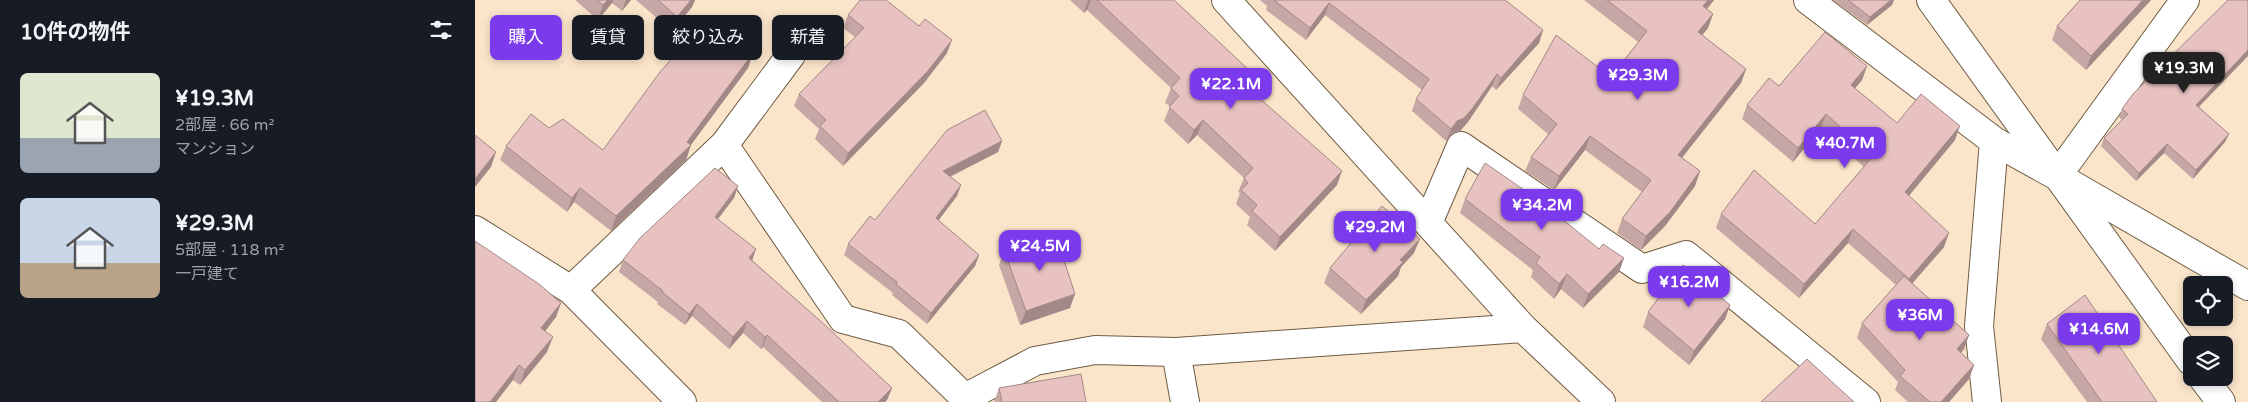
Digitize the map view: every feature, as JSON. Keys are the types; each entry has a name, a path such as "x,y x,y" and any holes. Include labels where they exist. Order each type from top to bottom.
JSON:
{"street":[{"path":"1225,0 1523,328 1601,402"},
{"path":"1808,0 1994,142 2248,286"},
{"path":"1931,0 2183,350"},
{"path":"2057,176 2185,0"},
{"path":"571,290 724,145 787,60"},
{"path":"1987,402 1979,326 1994,142"},
{"path":"724,145 843,320 899,334 965,398 1035,361 1095,350 1176,352 1523,328"},
{"path":"1428,223 1461,146 1642,269 1687,255 1866,402"},
{"path":"475,230 571,290 682,402"},
{"path":"1176,352 1185,402"},
{"path":"2209,386 2221,402"}],"building":[{"path":"597,0 608,0 603,5"},
{"path":"658,0 691,0 679,15 675,15"},
{"path":"860,0 886,0 919,26 925,19 952,40 928,71 848,153 820,126 826,120 799,94 832,60 844,60 844,48 864,28 848,15"},
{"path":"1097,0 1174,0 1249,70 1248,72 1265,88 1258,97 1342,171 1280,237 1252,211 1257,205 1241,190 1248,183 1244,178 1253,168 1203,120 1194,130 1169,107 1179,96 1171,88 1180,78"},
{"path":"1274,0 1505,0 1543,30 1501,78 1497,74 1472,109 1464,118 1457,121 1451,129 1416,99 1429,79 1329,3 1310,28"},
{"path":"1607,0 1708,0 1703,6 1713,14 1698,32 1746,69 1678,155 1700,171 1670,212 1646,236 1622,219 1651,180 1590,136 1559,176 1531,157 1557,124 1523,95 1556,35 1611,77 1647,31"},
{"path":"1848,0 1891,0 1870,17"},
{"path":"2080,0 2143,0 2091,56 2057,26"},
{"path":"2228,0 2248,0 2248,50 2196,105 2229,134 2196,170 2167,144 2139,173 2104,138 2128,114 2122,109 2133,94"},
{"path":"1825,32 1867,66 1851,85 1897,123 1921,94 1960,126 1905,192 1949,233 1909,279 1853,229 1804,284 1721,214 1754,170 1815,224 1873,156 1826,114 1798,148 1747,105 1769,78 1779,86"},
{"path":"671,60 748,60 687,142 691,145 616,216 580,188 572,198 506,146 531,114 549,128 563,119 603,150"},
{"path":"985,110 1002,141 943,171 961,185 936,218 979,255 931,313 896,284 897,282 848,244 870,216 875,220 947,130"},
{"path":"475,135 496,152 475,179"},
{"path":"1485,163 1540,201 1599,249 1603,244 1624,258 1588,294 1567,274 1559,284 1536,263 1540,257 1465,199"},
{"path":"715,168 738,186 715,217 756,249 749,258 825,325 892,388 878,402 839,402 767,335 765,337 747,321 733,337 697,304 689,314 623,260 640,238"},
{"path":"1382,206 1420,239 1400,260 1403,262 1366,300 1330,268"},
{"path":"1055,233 1075,294 1026,311 1004,250"},
{"path":"475,241 539,284 561,303 541,328 553,337 525,370 519,365 490,402 475,402"},
{"path":"1683,265 1730,305 1694,351 1648,312"},
{"path":"1904,276 1969,335 1957,349 1974,365 1941,402 1930,402 1900,376 1905,370 1862,323"},
{"path":"2085,295 2157,402 2102,402 2047,324"},
{"path":"1807,359 1854,402 1761,402"},
{"path":"1081,374 1086,402 1002,402 999,388"}]}
